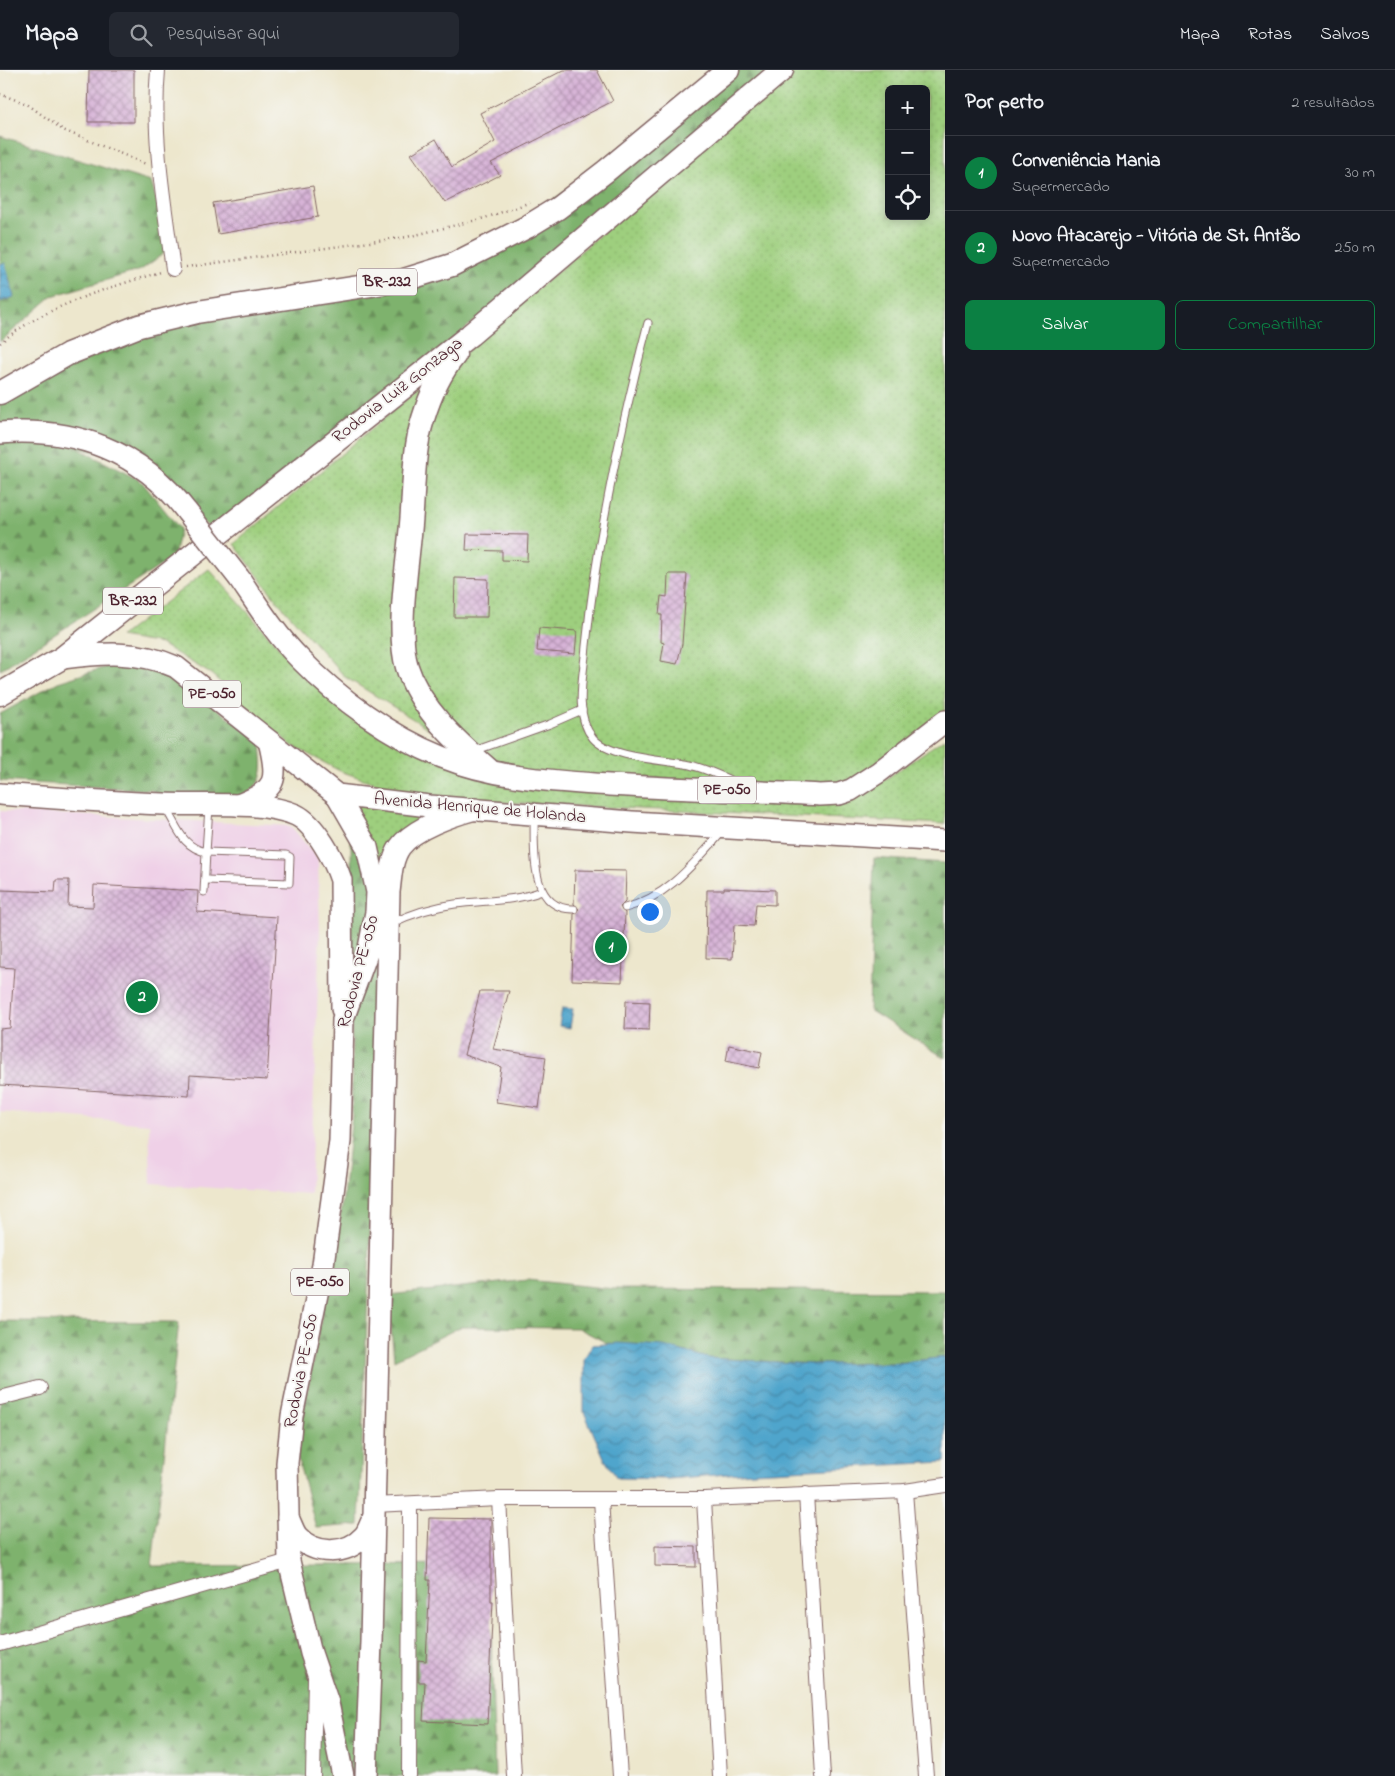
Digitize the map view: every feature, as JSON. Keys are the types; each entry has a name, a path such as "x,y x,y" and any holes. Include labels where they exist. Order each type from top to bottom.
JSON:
{"highway":[{"name":"BR-232","path":"0,393 68,354 139,326 197,312 404,280 452,265 528,227 558,208 614,165 728,70"},
{"name":"Rodovia Luiz Gonzaga","path":"0,694 62,658 470,335 782,70"},
{"path":"470,335 448,363 436,383 422,420 415,475 402,648 410,676 426,705 469,752 488,769"}],"main road":[{"name":"Avenida Henrique de Holanda","path":"0,433 27,431 56,434 92,442 129,458 162,484 187,512 239,578 269,622 299,658 352,705 403,738 426,750 472,766 526,778 562,782 820,795 838,794 851,790 879,772 945,721"},
{"name":"PE-050","path":"62,658 129,653 156,658 192,678 337,795"},
{"path":"238,805 260,796 269,788 274,779 275,764 269,741"},
{"path":"0,794 163,804 238,805 298,816 334,860 341,880 343,904 343,1020"},
{"name":"Avenida Henrique de Holanda","path":"337,795 534,814 945,841"},
{"name":"Rodovia PE-050","path":"337,795 367,847 377,892 369,948 343,1020 340,1141 324,1265 292,1416 287,1463 289,1561 316,1666 328,1703 343,1776"},
{"name":"Rodovia PE-050","path":"366,1776 389,892 392,868 400,847 434,824 475,809"},
{"path":"288,1518 296,1535 311,1547 330,1552 349,1548 364,1536 374,1512"}],"street":[{"path":"158,70 156,104 161,171 174,269"},
{"path":"0,1398 40,1388"},
{"path":"374,1512 410,1504 499,1499 704,1500 905,1491 945,1485"},
{"path":"905,1491 926,1776"},
{"path":"806,1494 823,1776"},
{"path":"499,1499 514,1776"},
{"path":"601,1500 620,1776"},
{"path":"704,1500 720,1776"},
{"path":"409,1776 410,1504"},
{"path":"0,1644 289,1561"},
{"path":"312,1774 316,1666"}],"lane":[{"path":"648,323 620,432 598,542 589,617 582,710 586,729 593,738 604,745 637,757 690,765 711,771 755,791"},
{"path":"469,752 550,724 582,710"},
{"path":"163,804 184,840 193,849 206,852 286,855 290,857 289,883 286,885 206,880"},
{"path":"204,892 210,805"},
{"path":"534,814 536,864 538,880 542,891 558,905 574,909"},
{"path":"625,908 652,898 672,884 692,866 726,828"},
{"path":"388,924 414,912 440,906 519,899 542,891"}],"path":[{"path":"0,94 27,104 63,130 161,171"},
{"path":"0,343 35,320 70,304 174,269 398,239 485,218 533,202"}],"shaded area":[{"path":"0,811 291,826 318,859 320,932 310,1194 151,1184 149,1124 0,1112"}],"green space":[{"path":"732,70 778,70 217,534 129,458 0,433 0,393 165,314 370,285 490,246"},
{"path":"788,70 945,70 945,728 851,790 488,769 469,752 402,648 420,433 443,372"},
{"path":"0,136 151,182 171,248 141,270 52,296 0,342"},
{"path":"425,384 396,626 439,735 345,677 279,603 234,544"},
{"path":"0,442 73,446 141,481 180,529 174,557 0,670"},
{"path":"209,569 311,683 479,778 811,799 880,783 945,738 945,824 498,802 398,791 340,771 291,745 211,674 161,644 120,637"},
{"path":"125,661 164,669 261,742 261,776 254,788 238,798 167,799 151,790 0,781 0,714 58,682"},
{"path":"343,803 439,813 384,875"},
{"path":"351,814 384,875 359,1525 316,1528 296,1452 342,1207 352,1116"},
{"path":"874,858 945,863 945,1058 869,1010"},
{"path":"527,1280 614,1289 945,1291 945,1357 898,1363 812,1364 708,1358 679,1350 607,1343 578,1328 460,1327 394,1360 388,1295"},
{"path":"0,1321 179,1322 152,1566 489,1564 495,1776 0,1776"}],"water":[{"path":"5,263 14,297 0,302 0,264"},
{"path":"562,1008 573,1009 570,1028 559,1026"},
{"path":"618,1343 664,1346 708,1358 812,1364 898,1363 945,1357 945,1462 752,1472 668,1479 617,1478 605,1460 584,1412 584,1359 592,1345"}],"building":[{"path":"89,70 134,70 134,122 88,122"},
{"path":"564,70 597,70 613,101 491,163 500,175 445,203 411,154 436,139 452,167 495,142 480,113"},
{"path":"313,186 318,217 218,234 213,203"},
{"path":"467,534 528,535 527,561 502,560 502,551 466,550"},
{"path":"668,574 687,574 682,644 677,664 661,661 664,643 661,642 662,615 659,615 661,596 667,597"},
{"path":"455,578 488,579 487,617 454,617"},
{"path":"539,628 577,631 575,654 537,651"},
{"path":"575,870 626,871 625,902 620,907 625,913 622,982 572,980 574,914 579,909 574,904"},
{"path":"56,880 69,880 68,906 93,907 94,885 198,891 197,912 277,917 267,1080 190,1075 189,1096 0,1085 0,1029 10,1028 14,968 0,967 0,890 55,892"},
{"path":"724,888 775,890 775,905 756,904 754,926 734,925 732,959 706,958 707,890 724,890"},
{"path":"480,991 509,991 493,1049 546,1057 539,1108 496,1102 501,1067 464,1055"},
{"path":"626,1001 650,1002 649,1030 625,1029"},
{"path":"729,1045 762,1052 759,1068 726,1061"},
{"path":"429,1518 491,1519 491,1601 493,1601 487,1724 423,1721 425,1682 418,1682 418,1660 426,1661 430,1580 427,1580"},
{"path":"655,1546 696,1547 696,1567 655,1566"}],"place":[{"name":"Conveniência Mania","path":"611,947"},
{"name":"Novo Atacarejo - Vitória de St. Antão","path":"142,997"}]}
